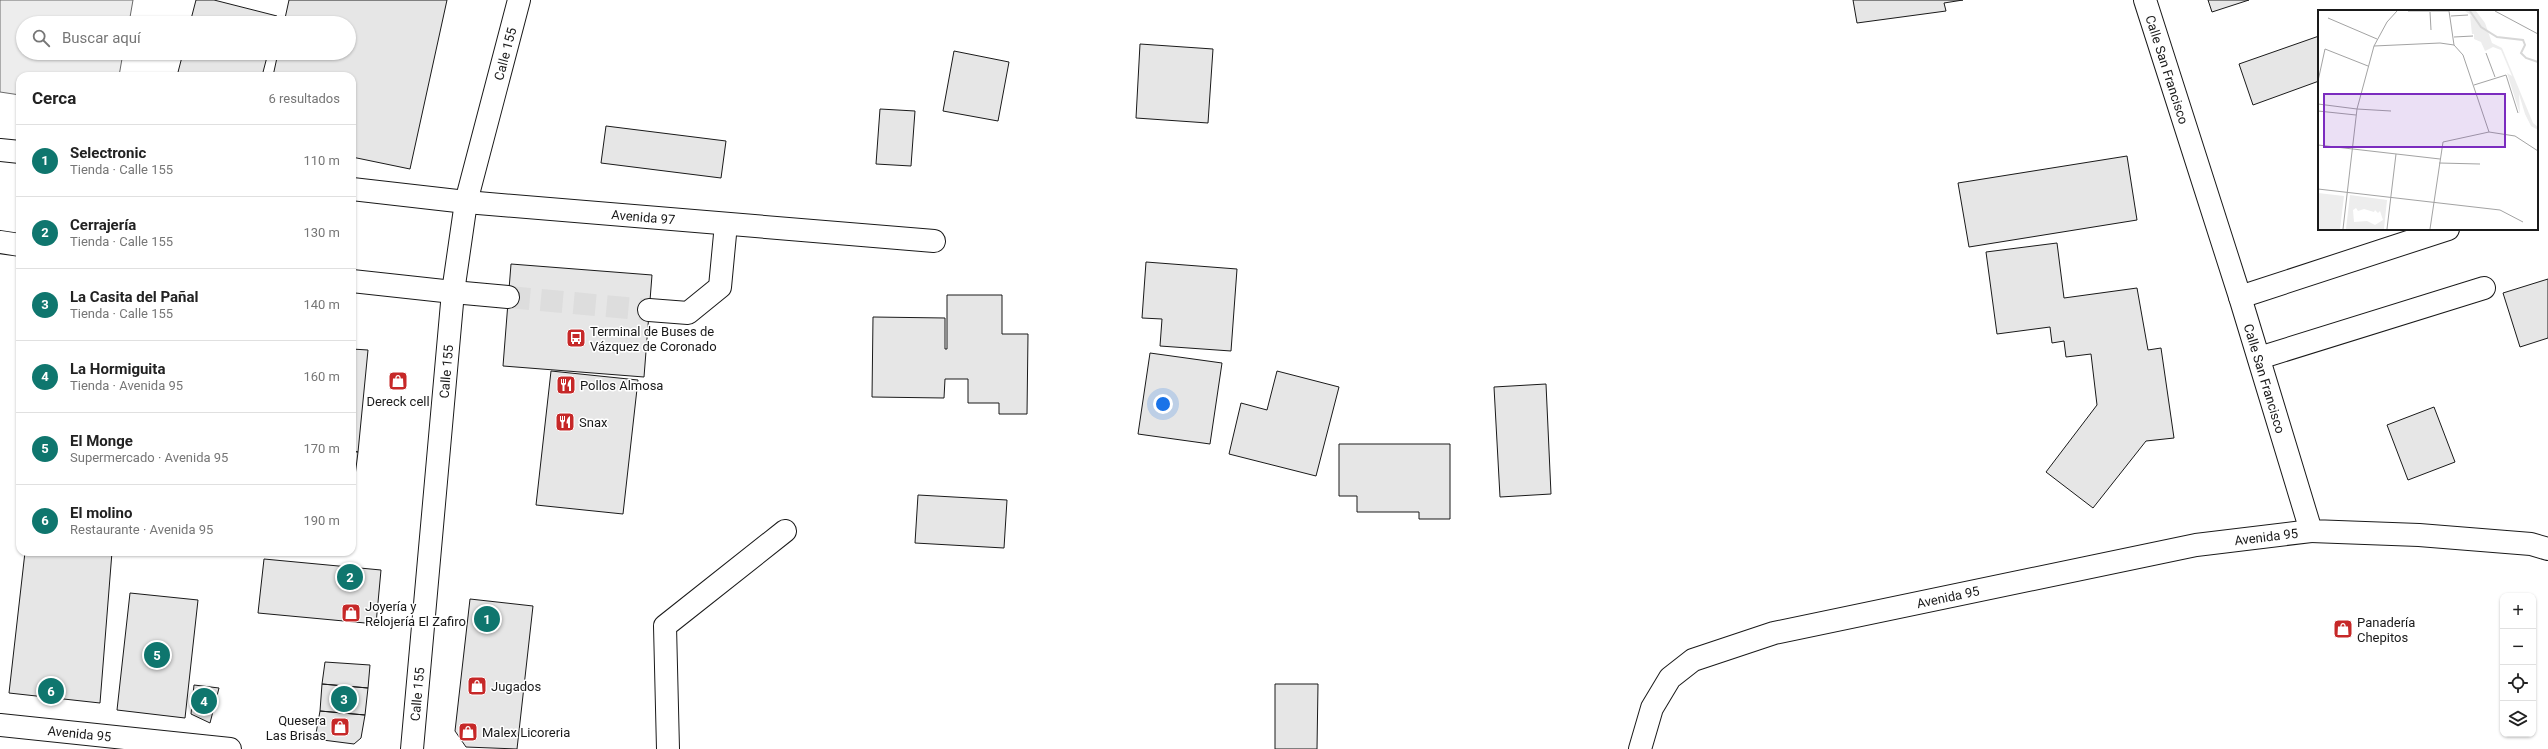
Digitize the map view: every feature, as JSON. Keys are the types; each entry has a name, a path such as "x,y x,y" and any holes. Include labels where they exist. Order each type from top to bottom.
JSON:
{"street":[{"name":"Calle 155","path":"412,749 453,292 466,202 519,0"},
{"name":"Calle San Francisco","path":"2145,0 2240,297 2311,531"},
{"path":"0,150 16,152"},
{"name":"Avenida 97","path":"356,189 466,202 934,241"},
{"path":"649,310 688,313 720,287 726,224"},
{"path":"2240,297 2445,230"},
{"path":"0,242 16,244"},
{"path":"356,281 508,297"},
{"path":"2259,358 2484,288"},
{"path":"668,749 665,626 785,531"},
{"path":"2311,531 2419,535 2531,544 2548,549"},
{"name":"Avenida 95","path":"1640,749 1652,708 1670,678 1693,660 1774,633 2196,545 2311,531"},
{"name":"Avenida 95","path":"0,725 230,749"}],"shaded area":[{"path":"0,0 133,0 130,16 16,16 16,60 122,60 120,72 16,72 16,94 0,92"}],"building":[{"path":"196,0 214,0 277,16 192,16"},
{"path":"289,0 447,0 410,169 356,158 356,72 274,72 276,60 356,60 356,16 286,16"},
{"path":"1853,0 1963,0 1944,3 1946,11 1857,23"},
{"path":"2208,0 2249,0 2212,12"},
{"path":"2318,36 2318,81 2253,105 2239,64"},
{"path":"1140,44 1213,49 1208,123 1136,118"},
{"path":"954,51 1009,62 998,121 943,111"},
{"path":"181,60 266,60 263,72 178,72"},
{"path":"880,109 915,111 911,166 876,164"},
{"path":"606,126 726,141 721,178 601,163"},
{"path":"2127,156 2137,220 1969,247 1958,183"},
{"path":"2057,243 2064,298 2137,288 2148,350 2161,348 2174,438 2146,441 2093,508 2046,472 2097,405 2091,354 2066,357 2064,341 2052,343 2050,327 1997,334 1986,252"},
{"path":"1146,262 1237,269 1231,351 1160,346 1162,319 1142,318"},
{"name":"Terminal de Buses de Vázquez de Coronado","path":"511,264 652,275 644,377 503,366"},
{"path":"2548,279 2548,338 2520,347 2503,293"},
{"path":"947,295 1002,295 1002,334 1028,334 1027,414 999,414 999,403 968,403 968,379 945,379 944,398 872,397 873,317 945,318 945,349 947,349"},
{"path":"356,349 368,350 358,452 356,452"},
{"path":"1150,353 1222,363 1210,444 1138,434"},
{"path":"551,371 638,380 623,514 536,505"},
{"path":"1277,371 1339,387 1316,476 1229,454 1241,403 1267,410"},
{"path":"1546,384 1551,494 1500,497 1494,387"},
{"path":"2434,407 2455,462 2408,480 2387,425"},
{"path":"1339,444 1450,444 1450,519 1419,519 1419,512 1357,512 1357,496 1339,496"},
{"path":"356,452 358,452 356,468"},
{"path":"918,495 1007,500 1004,548 915,543"},
{"path":"25,556 112,556 100,703 9,693"},
{"path":"264,559 381,570 376,624 258,613"},
{"path":"130,593 198,600 185,718 117,710"},
{"path":"470,599 533,606 517,749 466,747 455,731"},
{"path":"325,662 370,665 368,688 322,684"},
{"path":"322,684 368,688 365,715 320,711"},
{"path":"1275,684 1318,684 1317,749 1275,749"},
{"path":"194,685 219,688 210,723 191,714"},
{"name":"Quesera Las Brisas","path":"320,711 365,715 361,738 354,744 315,739"}],"tunnel":[{"path":"508,297 649,310"}],"place":[{"name":"Terminal de Buses de Vázquez de Coronado","path":"576,338"},
{"name":"Dereck cell","path":"398,381"},
{"name":"Pollos Almosa","path":"566,385"},
{"name":"Snax","path":"565,422"},
{"name":"Cerrajería","path":"350,577"},
{"name":"Joyería y Relojería El Zafiro","path":"351,613"},
{"name":"Selectronic","path":"487,619"},
{"name":"Panadería Chepitos","path":"2343,629"},
{"name":"El Monge","path":"157,655"},
{"name":"Jugados","path":"477,686"},
{"name":"El molino","path":"51,691"},
{"name":"La Casita del Pañal","path":"344,699"},
{"name":"La Hormiguita","path":"204,701"},
{"name":"Quesera Las Brisas","path":"340,727"},
{"name":"Malex Licoreria","path":"468,732"}]}
